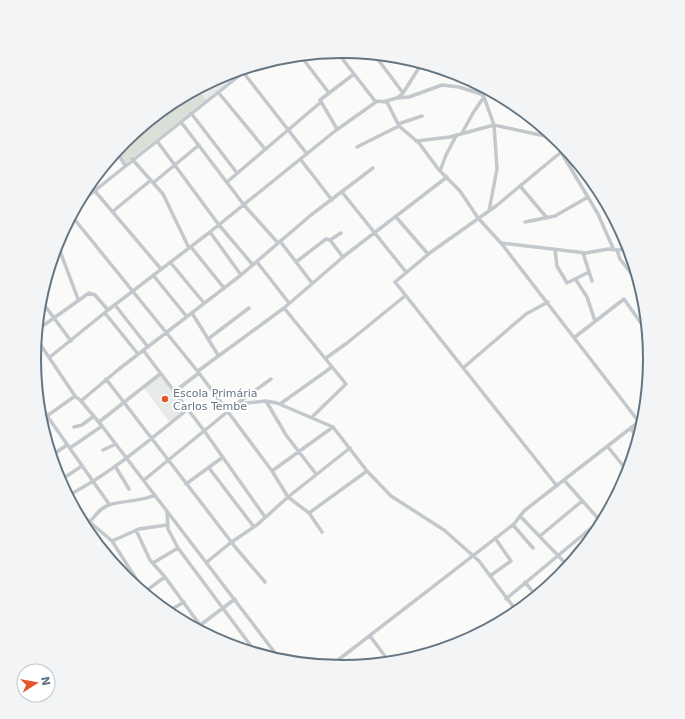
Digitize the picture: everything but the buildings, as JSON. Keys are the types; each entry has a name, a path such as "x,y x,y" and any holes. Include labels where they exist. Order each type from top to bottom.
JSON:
{"street":[{"path":"342,58 376,102"},
{"path":"305,61 329,92"},
{"path":"379,61 403,93"},
{"path":"396,98 403,93 419,68"},
{"path":"245,74 307,154"},
{"path":"227,182 321,102 320,100 329,92 354,74"},
{"path":"161,269 94,190 236,78"},
{"path":"50,357 106,311 133,292 152,275 219,225 337,129 376,102 409,97 442,85 459,87 483,96 494,125 497,169 489,211"},
{"path":"218,92 265,149"},
{"path":"462,134 483,96 486,94"},
{"path":"386,101 399,125 416,141 440,171 460,190 478,218 501,243 548,302 638,420"},
{"path":"321,102 337,129"},
{"path":"191,113 237,173"},
{"path":"357,147 399,125 422,116"},
{"path":"181,122 244,205 279,242 312,283"},
{"path":"416,141 456,136 494,125 546,137"},
{"path":"440,171 446,154 456,136"},
{"path":"157,141 219,225 253,265"},
{"path":"112,212 175,165 199,145"},
{"path":"557,486 394,282 428,254 489,211 561,152 588,197 620,259 632,274"},
{"path":"120,157 125,165"},
{"path":"132,160 163,194 171,208 178,229 190,248 224,288"},
{"path":"300,160 332,200"},
{"path":"81,401 106,379 241,275 279,242 374,168"},
{"path":"174,392 218,355 284,308 343,258 447,177"},
{"path":"520,186 547,218"},
{"path":"342,192 374,234 406,272"},
{"path":"525,222 555,216 588,197"},
{"path":"396,216 428,254"},
{"path":"75,219 199,372 272,471 288,497 309,513 322,532"},
{"path":"210,232 241,275"},
{"path":"296,262 326,239 330,240 341,233"},
{"path":"330,240 343,258"},
{"path":"501,243 583,253 623,249"},
{"path":"555,250 557,266 567,283 576,280 589,272"},
{"path":"61,252 78,299"},
{"path":"583,253 592,281"},
{"path":"170,262 204,303"},
{"path":"257,262 289,303"},
{"path":"152,275 187,317"},
{"path":"576,280 588,297 595,321"},
{"path":"44,325 78,299 92,293 138,354"},
{"path":"326,358 348,343 405,296"},
{"path":"575,337 624,299 641,324"},
{"path":"463,368 526,314 548,302"},
{"path":"115,305 148,347"},
{"path":"46,306 55,316 71,341"},
{"path":"208,339 249,308"},
{"path":"284,308 346,384 312,416"},
{"path":"192,313 218,355"},
{"path":"42,346 74,396 81,401 99,422 276,653"},
{"path":"143,350 205,432 266,517"},
{"path":"280,404 332,367"},
{"path":"99,422 160,374"},
{"path":"106,379 186,484 265,582"},
{"path":"144,480 205,432 237,404 271,379"},
{"path":"74,396 47,416 109,504"},
{"path":"266,402 286,435 316,474"},
{"path":"237,404 266,402 280,404 312,416 334,427 367,471 391,496 444,530 474,556 514,608"},
{"path":"72,493 93,482 127,458 187,410"},
{"path":"74,427 82,425 94,416"},
{"path":"337,661 474,556 513,525 520,516 564,480 637,424"},
{"path":"56,453 102,426"},
{"path":"272,471 334,427"},
{"path":"631,428 635,434"},
{"path":"103,450 116,444"},
{"path":"608,447 624,467"},
{"path":"207,562 254,527 288,497 350,448"},
{"path":"186,484 223,457"},
{"path":"65,477 82,466"},
{"path":"115,466 129,489"},
{"path":"209,468 254,527"},
{"path":"309,513 367,471"},
{"path":"564,480 598,519"},
{"path":"91,523 95,514 109,504 146,499 155,495"},
{"path":"540,536 582,500"},
{"path":"167,512 167,525 178,548 221,609 250,646"},
{"path":"520,516 565,563"},
{"path":"88,520 112,541 134,577"},
{"path":"112,541 136,530 151,526 167,525"},
{"path":"513,525 533,548"},
{"path":"136,530 153,563 165,576 199,625"},
{"path":"506,598 558,555 590,531"},
{"path":"490,576 511,561 496,538"},
{"path":"153,563 178,548"},
{"path":"147,589 165,576"},
{"path":"525,582 534,592"},
{"path":"199,625 235,599"},
{"path":"173,609 184,602"},
{"path":"370,636 386,657"}],"shaded area":[{"path":"230,80 206,100 201,93"},
{"path":"201,93 206,100 126,163 121,155 129,146 159,120"},
{"name":"Escola Primária Carlos Tembe","path":"160,374 187,410 170,423 143,387"}],"place":[{"name":"Escola Primária Carlos Tembe","path":"165,399"}]}
